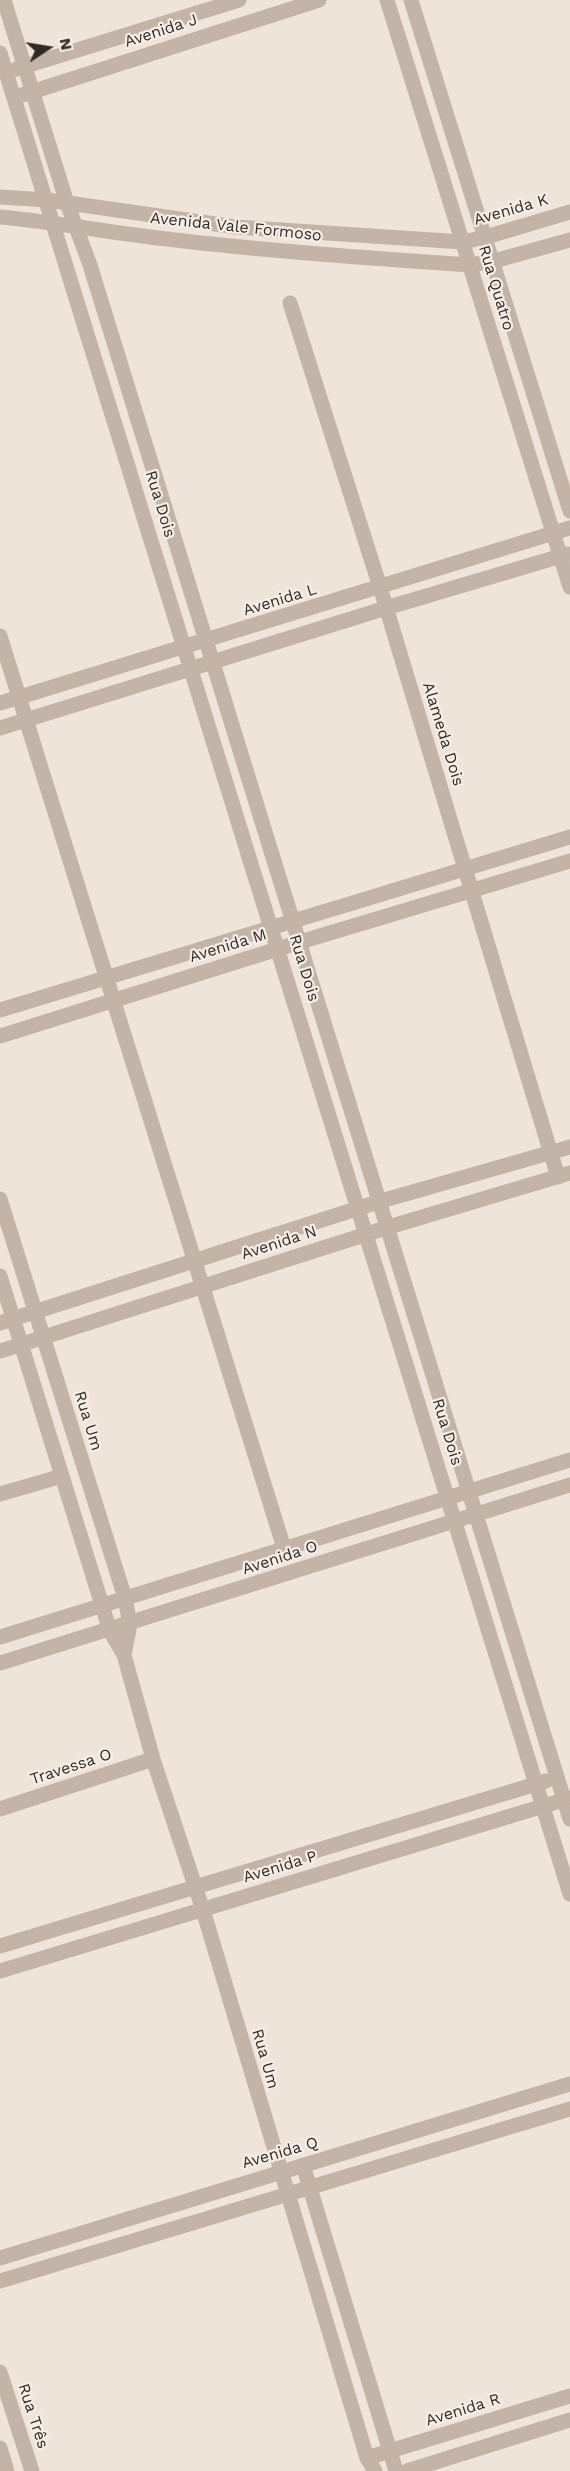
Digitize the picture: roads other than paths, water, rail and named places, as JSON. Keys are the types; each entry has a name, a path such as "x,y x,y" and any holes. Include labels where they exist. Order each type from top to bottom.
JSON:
{"street":[{"name":"Rua Dois","path":"4,0 67,203 90,266 294,920 558,1778 567,1799 570,1819"},
{"name":"Avenida J","path":"6,72 239,0"},
{"name":"Avenida J","path":"14,98 319,0"},
{"name":"Rua Quatro","path":"387,0 554,534 565,555 570,587"},
{"name":"Rua Quatro","path":"411,0 570,511"},
{"name":"Rua Dois","path":"0,53 570,1894"},
{"name":"Avenida Vale Formoso","path":"0,197 47,200 236,227 463,242"},
{"name":"Avenida K","path":"463,242 570,212"},
{"name":"Avenida Vale Formoso","path":"0,217 54,222 237,247 470,265"},
{"path":"470,265 494,261 570,240"},
{"name":"Alameda Dois","path":"290,303 380,587 551,1153 564,1175"},
{"name":"Avenida L","path":"0,703 570,528"},
{"path":"0,728 565,555"},
{"path":"0,636 284,1548"},
{"name":"Avenida M","path":"0,1010 570,837"},
{"name":"Avenida M","path":"0,1036 300,942 570,861"},
{"name":"Avenida N","path":"7,1321 381,1201 570,1147"},
{"name":"Avenida N","path":"0,1351 389,1227 564,1175"},
{"name":"Rua Um","path":"0,1199 125,1598 130,1624 124,1655"},
{"name":"Rua Um","path":"0,1276 7,1321 21,1344 110,1631 124,1655 153,1759 195,1887 371,2465"},
{"name":"Avenida O","path":"0,1636 570,1460"},
{"path":"0,1494 62,1476"},
{"name":"Avenida O","path":"0,1663 110,1631 570,1485"},
{"name":"Travessa O","path":"0,1809 153,1759"},
{"name":"Avenida P","path":"0,1946 558,1778"},
{"name":"Avenida P","path":"0,1971 567,1799"},
{"path":"367,1835 374,1857"},
{"name":"Avenida Q","path":"0,2258 570,2084"},
{"path":"0,2281 570,2109"},
{"path":"422,2129 429,2151"},
{"path":"303,2165 396,2471"},
{"name":"Rua Três","path":"0,2372 32,2471"},
{"name":"Avenida R","path":"371,2465 390,2452 570,2396"},
{"path":"407,2471 570,2420"},
{"path":"0,2448 7,2471"}]}
